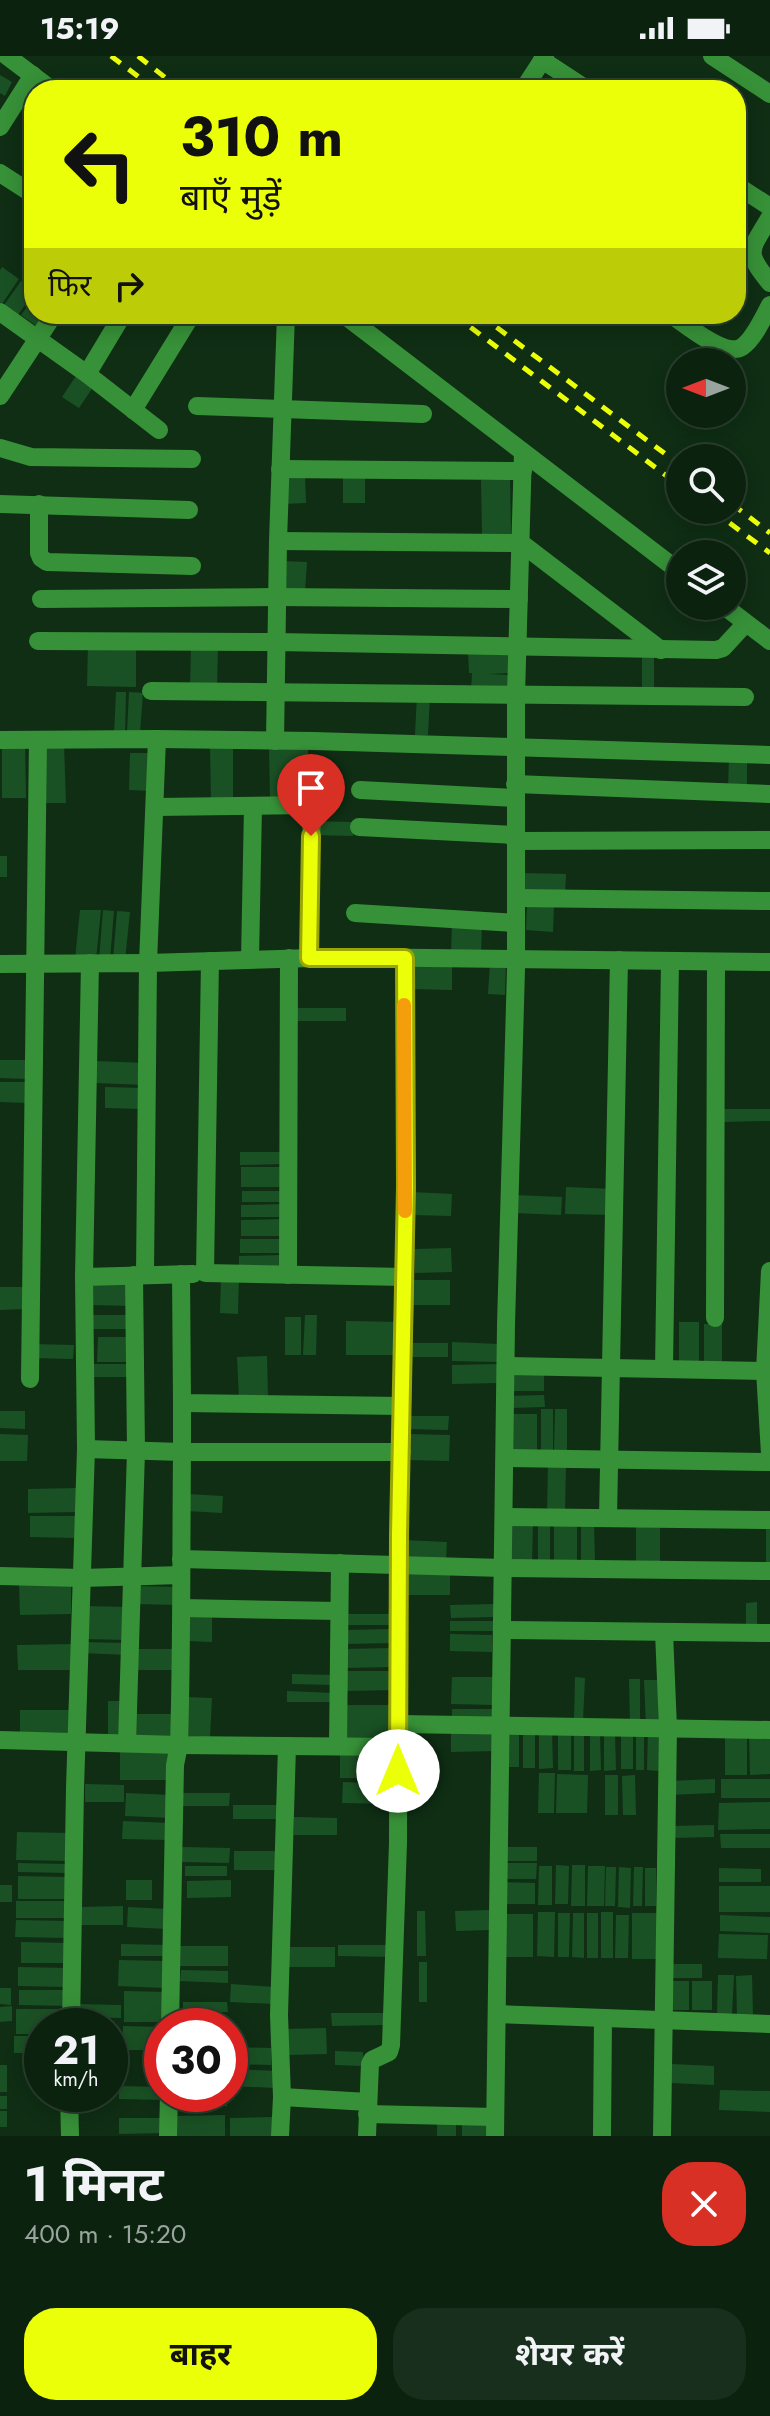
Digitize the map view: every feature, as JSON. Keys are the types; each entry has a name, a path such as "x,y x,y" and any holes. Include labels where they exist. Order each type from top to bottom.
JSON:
{"street":[{"path":"7,56 39,80"},
{"path":"712,56 734,62 770,94"},
{"path":"529,80 543,58 574,80"},
{"path":"30,80 33,75"},
{"path":"0,127 24,89"},
{"path":"0,173 24,189"},
{"path":"746,191 770,207"},
{"path":"770,217 753,246 751,256 770,283"},
{"path":"685,324 722,348 733,351 751,337 770,305"},
{"path":"0,312 159,430"},
{"path":"0,396 47,324"},
{"path":"87,374 117,324"},
{"path":"133,410 186,324"},
{"path":"275,741 286,324"},
{"path":"355,324 523,461 666,562"},
{"path":"197,406 423,414"},
{"path":"0,448 31,457 192,459"},
{"path":"280,469 523,461"},
{"path":"282,2097 495,2127 506,1366 516,959 516,695 523,461"},
{"path":"0,504 189,510"},
{"path":"39,504 39,553 47,562 192,566"},
{"path":"278,541 521,543 661,650"},
{"path":"41,599 519,599"},
{"path":"742,620 770,641"},
{"path":"38,641 276,642 661,650 723,648 746,623"},
{"path":"151,691 745,697"},
{"path":"127,1743 157,739"},
{"path":"0,740 275,741 770,755"},
{"path":"30,1379 38,740"},
{"path":"360,790 770,794"},
{"path":"155,807 312,805 309,958"},
{"path":"250,959 253,806"},
{"path":"359,827 515,838 770,840"},
{"path":"516,898 770,901"},
{"path":"355,913 516,923"},
{"path":"0,964 289,958 770,962"},
{"path":"288,1275 289,958"},
{"path":"367,2136 370,2064 372,2060 387,2054 391,2045 398,1843 399,1565 405,1277 405,958"},
{"path":"608,1518 619,960"},
{"path":"205,1273 210,961"},
{"path":"664,1369 670,961"},
{"path":"715,1318 716,962"},
{"path":"71,2008 86,1449 84,1277 90,963"},
{"path":"770,1271 770,1454"},
{"path":"84,1277 205,1273 405,1277"},
{"path":"170,2008 175,1765 179,1745 182,1608 181,1274"},
{"path":"506,1366 768,1371"},
{"path":"182,1403 402,1406"},
{"path":"86,1449 402,1452"},
{"path":"505,1458 770,1462"},
{"path":"504,1517 770,1520"},
{"path":"0,1576 82,1578 133,1576 181,1567 340,1563 770,1571"},
{"path":"338,1746 340,1563"},
{"path":"182,1608 338,1611"},
{"path":"502,1630 770,1633"},
{"path":"662,2136 668,1728 664,1632"},
{"path":"399,1724 770,1730"},
{"path":"0,1740 399,1747"},
{"path":"280,2136 279,2015 287,1746"},
{"path":"497,2014 770,2024"},
{"path":"602,2136 603,2018"},
{"path":"69,2112 70,2136"},
{"path":"168,2136 169,2112"}],"building":[{"path":"0,75 12,82 5,96 0,93"},
{"path":"2,267 19,279 2,304 0,270"},
{"path":"21,281 24,284 24,306 18,315 4,305"},
{"path":"78,373 95,384 79,408 62,397"},
{"path":"343,473 365,473 365,503 343,503"},
{"path":"305,475 306,503 283,504 282,476"},
{"path":"510,479 511,534 482,534 481,480"},
{"path":"282,561 307,562 305,592 280,591"},
{"path":"88,644 136,645 136,687 87,686"},
{"path":"191,646 218,647 217,688 190,687"},
{"path":"468,650 510,650 510,673 488,674 510,675 509,692 471,692"},
{"path":"642,652 654,652 654,693 642,693"},
{"path":"116,692 126,692 125,735 114,735"},
{"path":"129,692 143,693 140,733 127,732"},
{"path":"417,695 430,696 428,735 415,735"},
{"path":"25,742 26,798 2,798 2,743"},
{"path":"40,743 64,743 66,803 42,803"},
{"path":"233,746 233,800 211,801 210,747"},
{"path":"269,746 308,746 309,799 270,800"},
{"path":"130,753 154,753 152,791 129,790"},
{"path":"729,755 747,755 747,791 728,791"},
{"path":"312,821 353,822 353,836 312,835"},
{"path":"0,856 7,856 7,877 0,877"},
{"path":"521,873 566,874 565,895 521,894"},
{"path":"527,903 554,905 553,932 526,930"},
{"path":"80,910 101,910 96,960 75,959"},
{"path":"103,910 114,911 110,960 99,959"},
{"path":"117,911 130,912 125,960 113,959"},
{"path":"452,922 482,924 481,955 451,954"},
{"path":"412,961 452,962 452,990 411,989"},
{"path":"490,963 506,964 505,995 488,994"},
{"path":"294,1008 346,1008 346,1021 294,1021"},
{"path":"0,1060 28,1060 27,1079 0,1078"},
{"path":"96,1061 146,1063 145,1085 96,1083"},
{"path":"0,1082 26,1082 26,1103 0,1102"},
{"path":"105,1087 144,1088 143,1109 105,1108"},
{"path":"721,1109 770,1109 770,1121 721,1122"},
{"path":"240,1152 285,1152 285,1164 240,1165"},
{"path":"241,1167 284,1167 283,1187 241,1187"},
{"path":"566,1187 614,1189 613,1215 565,1214"},
{"path":"242,1191 285,1191 285,1202 242,1202"},
{"path":"412,1192 452,1194 451,1216 412,1215"},
{"path":"515,1195 562,1197 561,1215 514,1213"},
{"path":"284,1204 284,1217 241,1217 241,1205"},
{"path":"284,1219 284,1236 241,1236 241,1220"},
{"path":"240,1239 285,1239 285,1253 240,1253"},
{"path":"451,1248 452,1272 415,1273 414,1249"},
{"path":"283,1255 284,1270 239,1271 239,1256"},
{"path":"221,1276 239,1276 238,1314 220,1313"},
{"path":"92,1279 131,1279 131,1306 91,1305"},
{"path":"412,1280 450,1280 450,1305 412,1305"},
{"path":"0,1287 25,1287 25,1309 0,1310"},
{"path":"91,1315 129,1315 129,1329 91,1329"},
{"path":"305,1315 317,1315 316,1355 303,1355"},
{"path":"285,1317 301,1317 301,1355 285,1355"},
{"path":"346,1321 401,1322 400,1355 346,1355"},
{"path":"679,1322 699,1322 699,1363 679,1363"},
{"path":"704,1324 722,1324 722,1365 704,1365"},
{"path":"98,1337 131,1337 131,1362 97,1362"},
{"path":"452,1342 498,1344 497,1362 452,1361"},
{"path":"410,1343 448,1343 448,1357 410,1357"},
{"path":"31,1344 74,1345 73,1359 30,1358"},
{"path":"267,1356 268,1397 239,1399 237,1357"},
{"path":"91,1364 129,1364 129,1377 90,1377"},
{"path":"497,1364 498,1383 452,1384 452,1365"},
{"path":"511,1367 544,1367 544,1391 511,1391"},
{"path":"544,1395 545,1407 510,1408 510,1396"},
{"path":"541,1409 553,1409 553,1451 541,1451"},
{"path":"555,1409 567,1409 567,1452 554,1452"},
{"path":"0,1411 25,1411 25,1429 0,1428"},
{"path":"512,1414 537,1414 537,1452 512,1452"},
{"path":"409,1416 449,1416 448,1430 408,1429"},
{"path":"0,1434 28,1435 27,1461 0,1461"},
{"path":"407,1434 450,1435 449,1461 406,1460"},
{"path":"548,1462 566,1462 565,1515 547,1514"},
{"path":"77,1488 77,1512 28,1513 28,1489"},
{"path":"187,1494 223,1496 222,1513 186,1511"},
{"path":"30,1516 75,1516 75,1538 30,1537"},
{"path":"538,1518 550,1518 550,1562 538,1562"},
{"path":"508,1520 533,1520 532,1565 507,1565"},
{"path":"594,1520 595,1563 581,1563 581,1521"},
{"path":"554,1521 577,1521 577,1563 554,1563"},
{"path":"636,1522 660,1522 660,1566 636,1566"},
{"path":"766,1522 770,1522 770,1567 766,1567"},
{"path":"403,1540 447,1542 446,1559 403,1557"},
{"path":"407,1573 450,1573 450,1595 407,1595"},
{"path":"71,1583 71,1614 20,1615 19,1584"},
{"path":"134,1586 180,1587 180,1605 134,1604"},
{"path":"757,1602 757,1628 746,1628 746,1603"},
{"path":"494,1604 494,1617 451,1618 450,1605"},
{"path":"84,1606 128,1607 128,1640 83,1639"},
{"path":"187,1614 212,1615 212,1642 187,1641"},
{"path":"342,1614 392,1614 392,1625 342,1625"},
{"path":"450,1621 494,1621 494,1631 450,1631"},
{"path":"393,1629 393,1643 344,1644 344,1630"},
{"path":"450,1634 492,1635 492,1652 450,1651"},
{"path":"81,1642 128,1643 128,1655 81,1653"},
{"path":"75,1644 75,1670 18,1670 17,1645"},
{"path":"394,1648 394,1667 343,1668 343,1649"},
{"path":"132,1649 178,1649 178,1670 132,1670"},
{"path":"344,1671 395,1671 396,1690 345,1691"},
{"path":"292,1674 334,1675 334,1685 292,1684"},
{"path":"452,1677 493,1677 493,1705 451,1704"},
{"path":"575,1677 585,1678 583,1721 574,1720"},
{"path":"629,1679 640,1679 640,1723 630,1724"},
{"path":"644,1680 658,1680 659,1727 646,1727"},
{"path":"287,1691 334,1693 334,1702 287,1702"},
{"path":"186,1697 212,1698 210,1737 184,1736"},
{"path":"108,1701 127,1701 127,1736 108,1736"},
{"path":"343,1705 394,1705 394,1742 343,1741"},
{"path":"452,1709 492,1709 492,1718 452,1718"},
{"path":"20,1710 72,1710 71,1737 20,1736"},
{"path":"131,1714 178,1714 178,1737 131,1737"},
{"path":"495,1729 495,1751 451,1752 451,1730"},
{"path":"505,1729 519,1730 519,1767 504,1767"},
{"path":"539,1729 552,1729 553,1768 539,1769"},
{"path":"523,1730 535,1730 535,1768 523,1768"},
{"path":"648,1730 661,1731 659,1771 647,1770"},
{"path":"558,1732 571,1732 571,1770 558,1770"},
{"path":"574,1733 584,1733 584,1771 574,1771"},
{"path":"590,1733 600,1733 601,1770 590,1771"},
{"path":"604,1733 615,1733 616,1770 604,1771"},
{"path":"636,1734 644,1734 644,1770 636,1770"},
{"path":"621,1735 633,1735 633,1769 621,1769"},
{"path":"770,1735 770,1774 750,1775 749,1736"},
{"path":"725,1737 747,1737 747,1775 725,1775"},
{"path":"120,1749 169,1749 169,1780 120,1780"},
{"path":"340,1752 394,1752 394,1778 340,1778"},
{"path":"539,1773 555,1773 554,1813 538,1813"},
{"path":"557,1774 588,1775 587,1813 556,1813"},
{"path":"605,1775 618,1775 618,1815 605,1815"},
{"path":"635,1775 636,1815 623,1815 622,1776"},
{"path":"715,1779 715,1793 669,1795 669,1781"},
{"path":"721,1779 770,1779 770,1798 721,1798"},
{"path":"343,1782 394,1784 393,1804 342,1803"},
{"path":"85,1784 124,1785 124,1802 85,1802"},
{"path":"126,1793 171,1795 170,1818 125,1816"},
{"path":"182,1793 230,1793 229,1806 182,1806"},
{"path":"770,1802 770,1829 718,1830 719,1803"},
{"path":"233,1805 279,1805 279,1819 233,1819"},
{"path":"294,1817 337,1818 337,1835 294,1835"},
{"path":"123,1821 170,1823 169,1840 122,1839"},
{"path":"714,1825 714,1837 670,1838 670,1826"},
{"path":"17,1832 71,1833 71,1861 16,1860"},
{"path":"720,1834 770,1834 770,1848 721,1848"},
{"path":"182,1847 230,1848 229,1863 181,1862"},
{"path":"507,1847 537,1847 537,1861 507,1861"},
{"path":"234,1851 281,1851 281,1870 234,1870"},
{"path":"18,1863 69,1864 69,1873 18,1872"},
{"path":"506,1863 537,1863 536,1879 506,1879"},
{"path":"556,1865 569,1866 568,1904 555,1904"},
{"path":"572,1865 585,1865 585,1906 571,1906"},
{"path":"185,1866 227,1866 227,1876 185,1876"},
{"path":"539,1866 552,1866 552,1905 538,1905"},
{"path":"588,1866 605,1866 604,1906 587,1906"},
{"path":"606,1867 616,1867 615,1906 605,1906"},
{"path":"619,1867 631,1868 630,1908 618,1907"},
{"path":"634,1867 643,1867 642,1906 633,1906"},
{"path":"645,1868 656,1868 656,1906 645,1906"},
{"path":"719,1868 761,1869 761,1882 719,1882"},
{"path":"18,1876 68,1877 68,1899 18,1899"},
{"path":"126,1880 152,1880 152,1900 126,1900"},
{"path":"231,1880 231,1897 187,1898 187,1881"},
{"path":"501,1882 535,1883 535,1904 501,1904"},
{"path":"0,1885 12,1885 12,1902 0,1902"},
{"path":"719,1886 770,1886 770,1912 719,1912"},
{"path":"16,1901 68,1901 68,1918 16,1918"},
{"path":"123,1906 123,1925 78,1925 78,1907"},
{"path":"128,1907 168,1909 167,1929 127,1927"},
{"path":"489,1910 489,1930 456,1931 455,1911"},
{"path":"417,1911 425,1911 426,1956 417,1956"},
{"path":"538,1912 555,1912 554,1957 537,1956"},
{"path":"601,1912 613,1912 613,1958 601,1958"},
{"path":"558,1913 570,1913 569,1957 558,1957"},
{"path":"573,1913 584,1913 584,1958 572,1957"},
{"path":"587,1913 598,1913 598,1958 587,1958"},
{"path":"632,1913 658,1913 658,1959 632,1959"},
{"path":"503,1914 533,1914 533,1957 503,1957"},
{"path":"616,1915 629,1915 628,1958 615,1958"},
{"path":"720,1915 770,1917 770,1933 720,1931"},
{"path":"16,1920 68,1921 68,1938 15,1937"},
{"path":"719,1934 768,1935 767,1959 718,1958"},
{"path":"21,1942 69,1943 68,1963 21,1963"},
{"path":"121,1944 167,1945 166,1956 121,1956"},
{"path":"338,1945 392,1945 392,1957 338,1956"},
{"path":"180,1946 228,1946 228,1966 180,1966"},
{"path":"285,1947 335,1947 335,1967 285,1967"},
{"path":"119,1960 164,1961 164,1988 118,1986"},
{"path":"419,1962 427,1962 427,2002 419,2002"},
{"path":"667,1964 702,1964 702,1978 667,1978"},
{"path":"18,1967 68,1968 68,1987 18,1986"},
{"path":"181,1970 228,1971 228,1983 180,1981"},
{"path":"718,1975 734,1975 732,2014 717,2014"},
{"path":"752,1975 753,2014 737,2015 736,1976"},
{"path":"668,1981 689,1981 689,2010 668,2010"},
{"path":"692,1981 712,1981 712,2010 692,2010"},
{"path":"231,1984 275,1987 274,2004 230,2002"},
{"path":"0,1988 11,1988 11,2005 0,2004"},
{"path":"19,1990 71,1990 70,2006 19,2005"},
{"path":"124,1991 167,1992 167,2008 144,2008 144,2022 128,2022 128,2008 124,2008"},
{"path":"183,2002 227,2002 228,2008 183,2008"},
{"path":"76,2004 121,2005 121,2008 76,2008"},
{"path":"12,2006 12,2021 0,2022 0,2007"},
{"path":"16,2009 24,2009 24,2034 16,2034"},
{"path":"331,2013 386,2013 386,2025 332,2026"},
{"path":"128,2026 144,2027 144,2050 128,2050"},
{"path":"326,2028 327,2054 285,2055 284,2029"},
{"path":"14,2036 24,2036 24,2053 14,2053"},
{"path":"248,2047 271,2048 271,2065 248,2064"},
{"path":"335,2051 363,2052 363,2066 335,2065"},
{"path":"672,2064 714,2066 714,2085 671,2083"},
{"path":"0,2065 7,2065 7,2092 0,2092"},
{"path":"248,2070 277,2071 276,2088 248,2087"},
{"path":"128,2086 144,2087 144,2100 128,2099"},
{"path":"720,2090 770,2091 770,2112 719,2110"},
{"path":"0,2096 7,2096 7,2109 0,2109"},
{"path":"0,2111 7,2111 7,2127 0,2127"},
{"path":"225,2115 225,2136 176,2136 176,2116"},
{"path":"272,2117 273,2136 230,2136 230,2118"},
{"path":"119,2118 164,2118 164,2133 119,2134"},
{"path":"437,2121 456,2121 456,2136 437,2136"},
{"path":"462,2122 488,2122 488,2136 462,2136"}],"railway":[{"path":"111,56 143,80"},
{"path":"138,56 168,80"},
{"path":"466,324 666,475"},
{"path":"492,324 666,454"},
{"path":"746,515 770,533"},
{"path":"731,524 770,553"}],"slow traffic":[{"path":"404,1005 405,1211"}],"route":[{"path":"311,836 309,958 405,958 406,1187 398,1771"}]}
